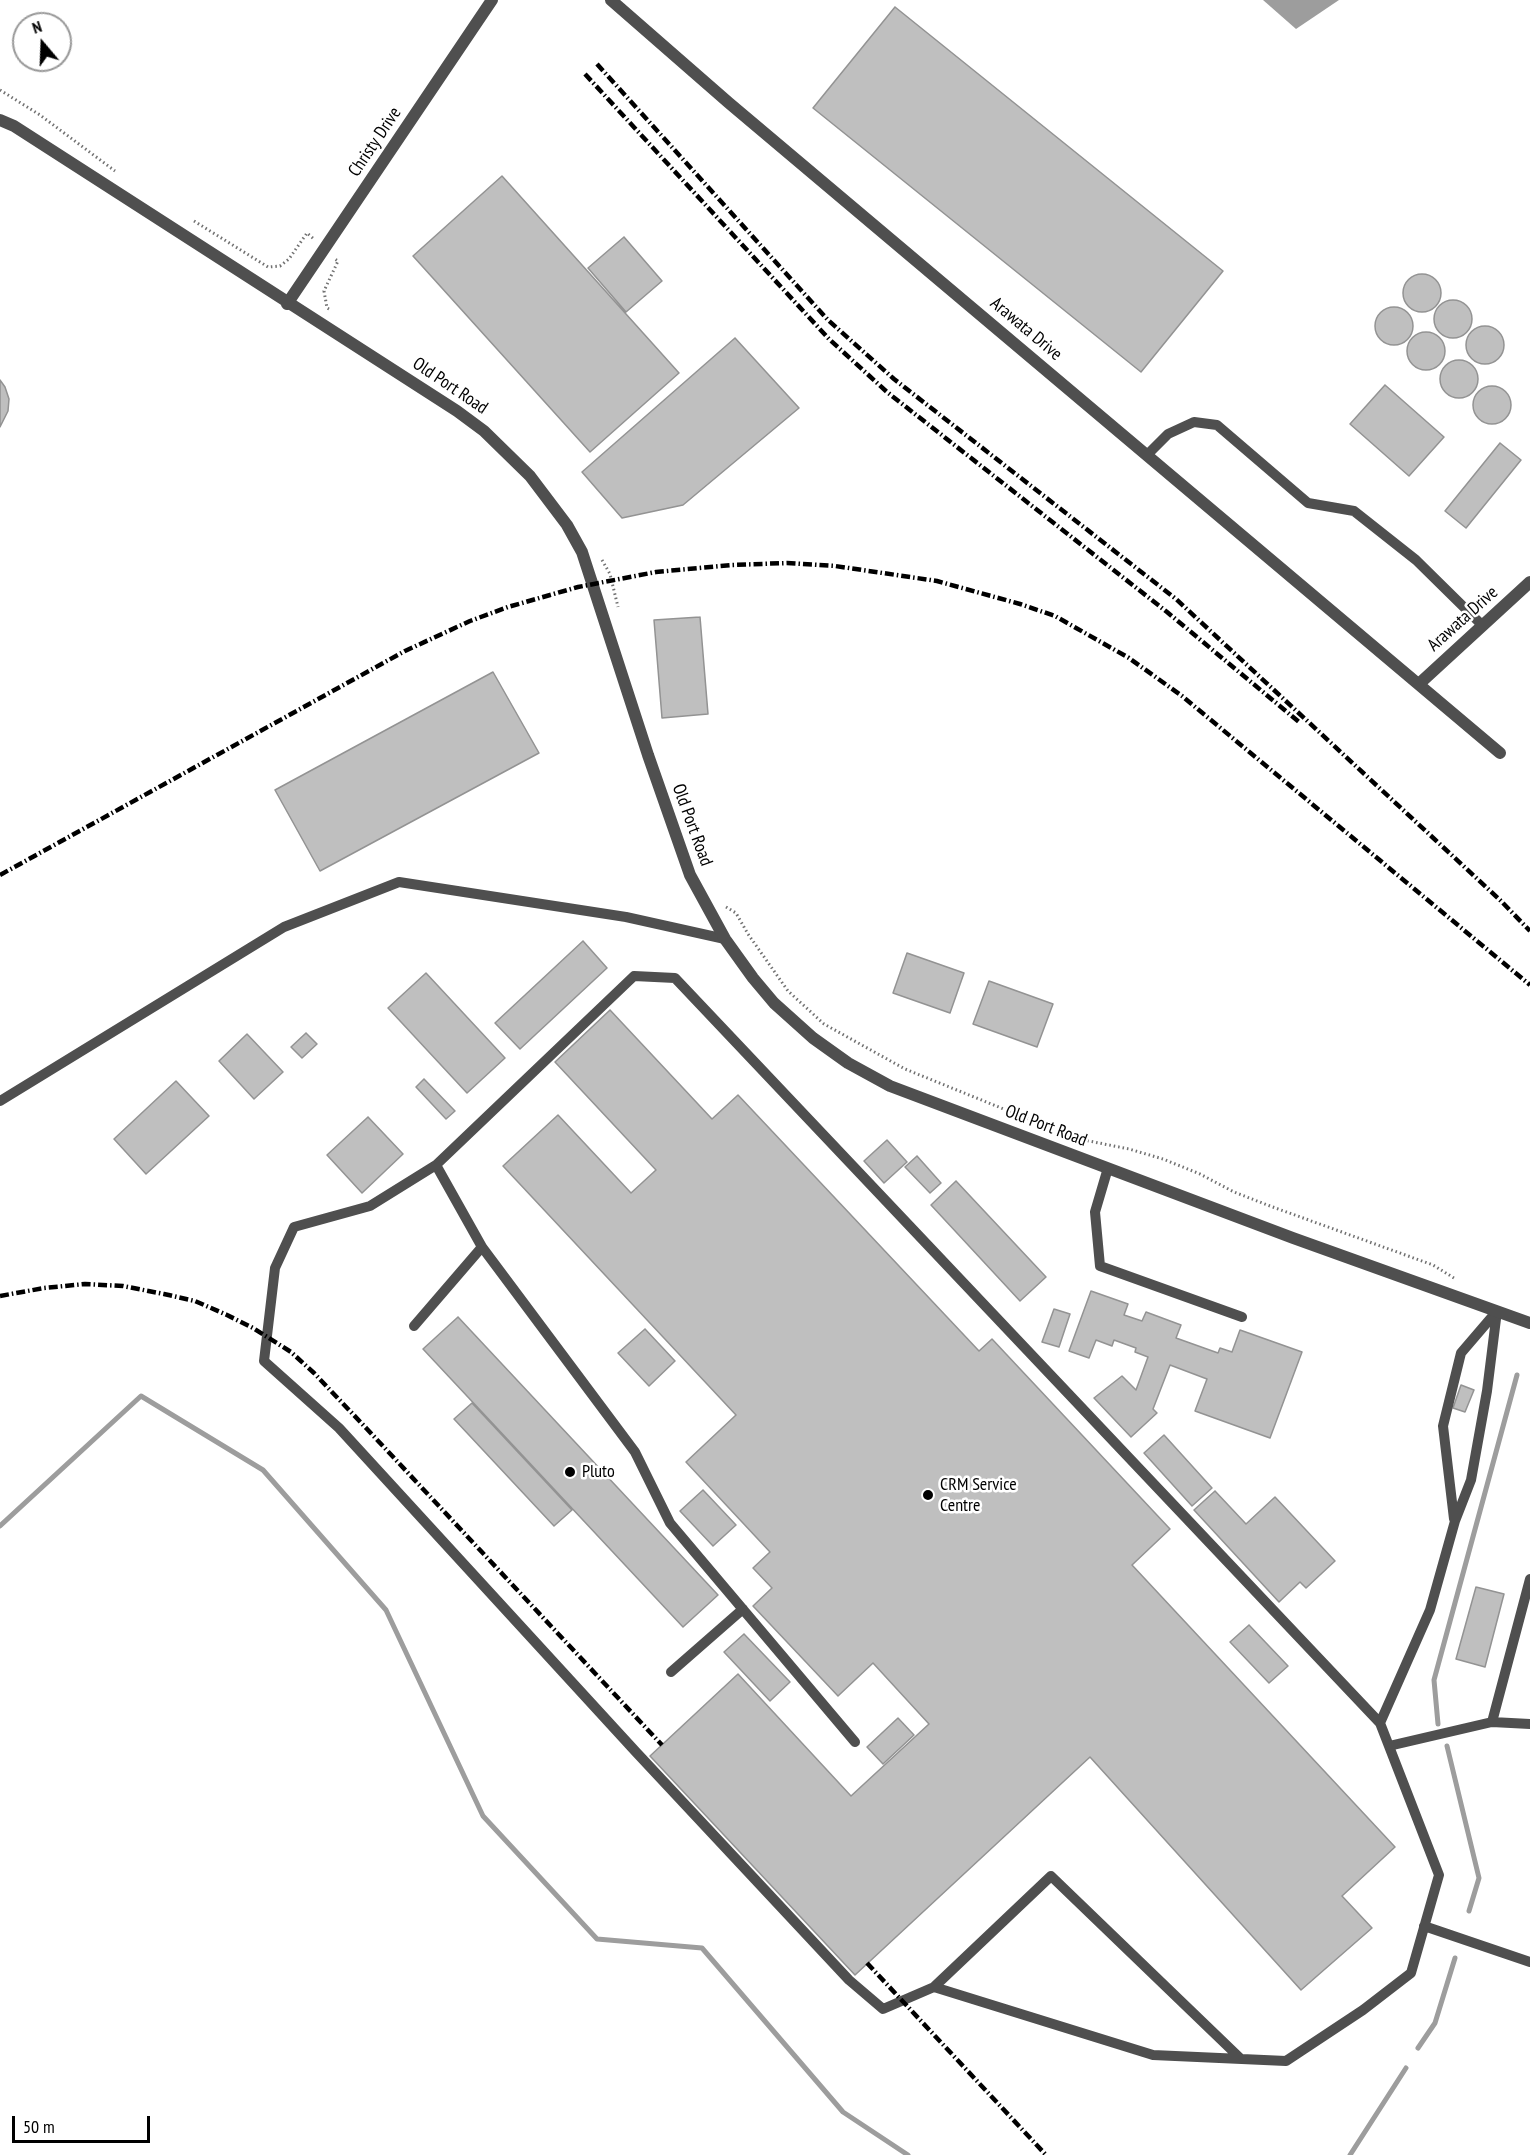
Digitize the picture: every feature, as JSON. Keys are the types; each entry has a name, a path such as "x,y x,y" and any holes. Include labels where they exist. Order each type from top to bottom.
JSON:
{"street":[{"name":"Christy Drive","path":"287,303 492,0"},
{"name":"Arawata Drive","path":"611,0 738,111 1420,683 1500,753"},
{"name":"Old Port Road","path":"0,120 14,126 457,411 484,431 530,476 567,525 582,552 690,875 725,939 753,978 774,1003 813,1038 848,1064 890,1086 1293,1238 1530,1323"},
{"name":"Arawata Drive","path":"1420,683 1530,582"}],"lane":[{"path":"1147,455 1168,434 1194,422 1216,425 1308,503 1354,512 1416,560 1482,625"},
{"path":"0,1101 284,927 399,882 627,917 725,939"},
{"path":"934,1987 1153,2055 1241,2059 1286,2061 1364,2010 1411,1973 1439,1875 1380,1723 675,978 634,976 436,1165 370,1206 294,1227 275,1268 264,1361 339,1428 849,1980 883,2009 934,1987 1051,1876 1241,2059"},
{"path":"436,1165 482,1246 635,1452 670,1523 855,1742"},
{"path":"1108,1168 1095,1212 1100,1266 1242,1317"},
{"path":"414,1326 482,1246"},
{"path":"1380,1723 1430,1610 1455,1521 1472,1480 1487,1391 1497,1311"},
{"path":"1455,1521 1443,1426 1461,1353 1497,1311"},
{"path":"1492,1722 1530,1579"},
{"path":"671,1672 743,1609"},
{"path":"1389,1746 1492,1722 1530,1724"},
{"path":"1425,1926 1530,1962"}],"path":[{"path":"0,90 40,115 123,177"},
{"path":"190,219 267,267 280,266 289,259 307,233"},
{"path":"610,574 618,610"},
{"path":"724,906 736,913 788,991 824,1024 905,1069 1050,1128"},
{"path":"1071,1137 1129,1149 1162,1159 1200,1174 1234,1192 1433,1265 1457,1280"}],"shaded area":[{"path":"1263,0 1339,0 1296,29"}],"building":[{"path":"895,7 1223,271 1141,372 813,108"},
{"path":"502,176 679,373 590,452 413,256"},
{"path":"624,237 662,281 626,312 588,268"},
{"path":"1422,274 1436,279 1441,293 1436,307 1422,312 1408,307 1403,293 1408,279"},
{"path":"1453,300 1467,305 1472,319 1467,333 1453,338 1439,333 1434,319 1439,305"},
{"path":"1394,307 1408,312 1413,326 1408,340 1394,345 1380,340 1375,326 1380,312"},
{"path":"1485,326 1499,331 1504,345 1499,359 1485,364 1471,359 1466,345 1471,331"},
{"path":"1426,332 1440,337 1445,351 1440,365 1426,370 1412,365 1407,351 1412,337"},
{"path":"735,338 799,408 683,505 622,518 582,472"},
{"path":"1459,360 1473,365 1478,379 1473,393 1459,398 1445,393 1440,379 1445,365"},
{"path":"0,380 9,399 8,411 0,427"},
{"path":"1385,385 1444,437 1409,476 1350,424"},
{"path":"1492,386 1506,391 1511,405 1506,419 1492,424 1478,419 1473,405 1478,391"},
{"path":"1500,443 1521,460 1466,528 1445,511"},
{"path":"700,617 708,714 662,718 654,620"},
{"path":"493,672 539,753 320,871 275,790"},
{"path":"583,941 607,968 520,1049 495,1023"},
{"path":"907,953 964,973 950,1013 893,993"},
{"path":"426,973 505,1058 467,1093 388,1008"},
{"path":"989,981 1053,1004 1037,1047 973,1024"},
{"name":"CRM Service Centre","path":"610,1010 712,1119 738,1095 979,1351 992,1339 1170,1529 1132,1565 1395,1847 1342,1896 1372,1928 1301,1990 1090,1757 855,1975 650,1756 738,1674 851,1796 929,1724 873,1663 838,1696 753,1606 772,1588 753,1568 770,1552 686,1462 736,1415 503,1166 558,1115 631,1193 656,1170 555,1062"},
{"path":"306,1033 317,1044 302,1058 291,1047"},
{"path":"247,1034 283,1072 254,1099 219,1061"},
{"path":"424,1079 455,1111 446,1119 416,1087"},
{"path":"176,1081 209,1116 146,1174 114,1139"},
{"path":"368,1117 403,1154 362,1193 327,1155"},
{"path":"887,1140 907,1162 884,1183 864,1161"},
{"path":"917,1156 941,1183 930,1193 905,1167"},
{"path":"956,1181 1046,1277 1020,1301 931,1205"},
{"path":"1091,1291 1128,1304 1124,1315 1142,1321 1146,1312 1181,1325 1176,1338 1218,1353 1220,1348 1232,1352 1240,1330 1302,1352 1270,1438 1195,1411 1207,1379 1170,1365 1153,1409 1157,1413 1131,1437 1094,1398 1122,1376 1136,1390 1148,1357 1135,1352 1136,1348 1114,1340 1112,1346 1096,1340 1089,1358 1069,1351"},
{"path":"1054,1309 1070,1314 1059,1347 1042,1342"},
{"name":"Pluto","path":"458,1317 718,1595 683,1627 423,1349"},
{"path":"645,1329 675,1361 649,1386 618,1353"},
{"path":"1461,1385 1474,1390 1465,1412 1453,1408"},
{"path":"472,1403 572,1510 554,1526 454,1419"},
{"path":"1164,1435 1212,1488 1192,1506 1144,1453"},
{"path":"703,1490 736,1525 713,1546 680,1511"},
{"path":"1215,1491 1246,1524 1275,1497 1335,1561 1306,1588 1300,1582 1279,1602 1194,1510"},
{"path":"1476,1587 1504,1594 1485,1667 1456,1659"},
{"path":"1249,1625 1288,1666 1269,1683 1230,1642"},
{"path":"744,1634 790,1682 770,1701 724,1652"},
{"path":"898,1718 914,1735 883,1764 867,1747"}],"waterway":[{"path":"1438,1724 1434,1680 1517,1375"},
{"path":"0,1526 141,1396 263,1470 386,1610 483,1816 597,1939 702,1948 843,2112 908,2155"},
{"path":"1447,1746 1479,1878 1469,1911"},
{"path":"1418,2048 1435,2023 1455,1958"},
{"path":"1350,2155 1406,2068"}],"railway":[{"path":"597,64 828,320 894,379 1176,599 1500,900 1530,931"},
{"path":"585,74 829,339 887,392 1167,612 1299,722"},
{"path":"0,875 405,651 470,621 508,607 578,587 656,572 787,563 835,566 937,581 1020,604 1055,616 1129,658 1182,696 1530,985"},
{"path":"0,1296 85,1284 123,1286 195,1301 253,1328 291,1352 367,1429 662,1745"},
{"path":"867,1963 1046,2155"}],"place":[{"name":"Pluto","path":"570,1472"},
{"name":"CRM Service Centre","path":"928,1495"}]}
